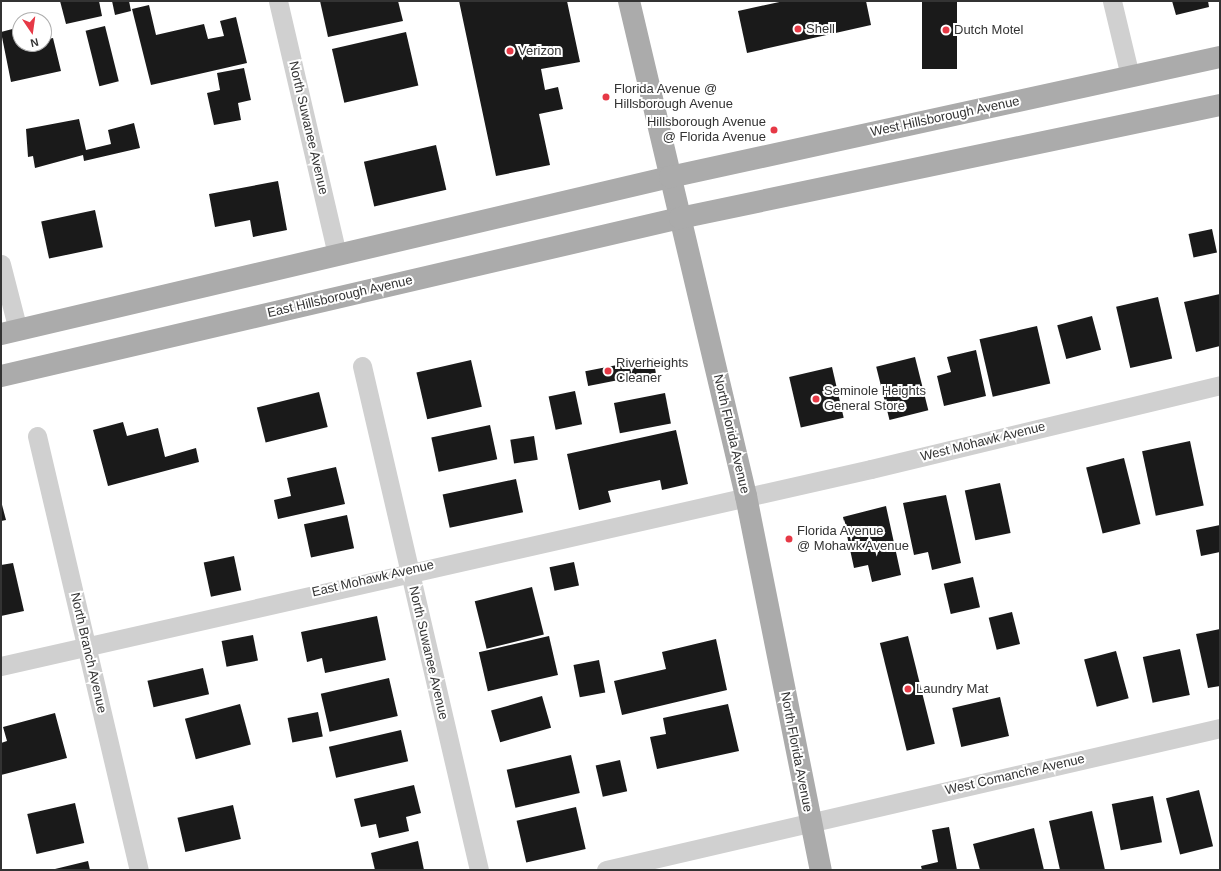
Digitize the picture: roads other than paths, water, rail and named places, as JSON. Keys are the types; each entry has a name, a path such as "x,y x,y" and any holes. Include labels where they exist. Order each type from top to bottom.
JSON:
{"main road":[{"name":"North Florida Avenue","path":"629,1 746,496 810,822 821,870"},
{"name":"West Hillsborough Avenue","path":"670,177 1220,57"},
{"path":"680,218 1220,105"},
{"path":"9,332 670,177"},
{"name":"East Hillsborough Avenue","path":"1,376 680,218"}],"street":[{"name":"North Suwanee Avenue","path":"278,1 338,255"},
{"path":"1112,1 1130,76"},
{"path":"1,264 9,332"},
{"name":"North Suwanee Avenue","path":"362,366 408,571 479,870"},
{"name":"West Mohawk Avenue","path":"746,496 1220,385"},
{"name":"North Branch Avenue","path":"37,436 139,870"},
{"name":"East Mohawk Avenue","path":"1,666 408,571 746,496"},
{"name":"West Comanche Avenue","path":"606,870 1220,728"}],"place":[{"name":"Shell","path":"798,29"},
{"name":"Dutch Motel","path":"946,30"},
{"name":"Verizon","path":"510,51"},
{"name":"Florida Avenue @ Hillsborough Avenue","path":"606,97"},
{"name":"Hillsborough Avenue @ Florida Avenue","path":"774,130"},
{"name":"Riverheights Cleaner","path":"608,371"},
{"name":"Seminole Heights General Store","path":"816,399"},
{"name":"Florida Avenue @ Mohawk Avenue","path":"789,539"},
{"name":"Laundry Mat","path":"908,689"}]}
